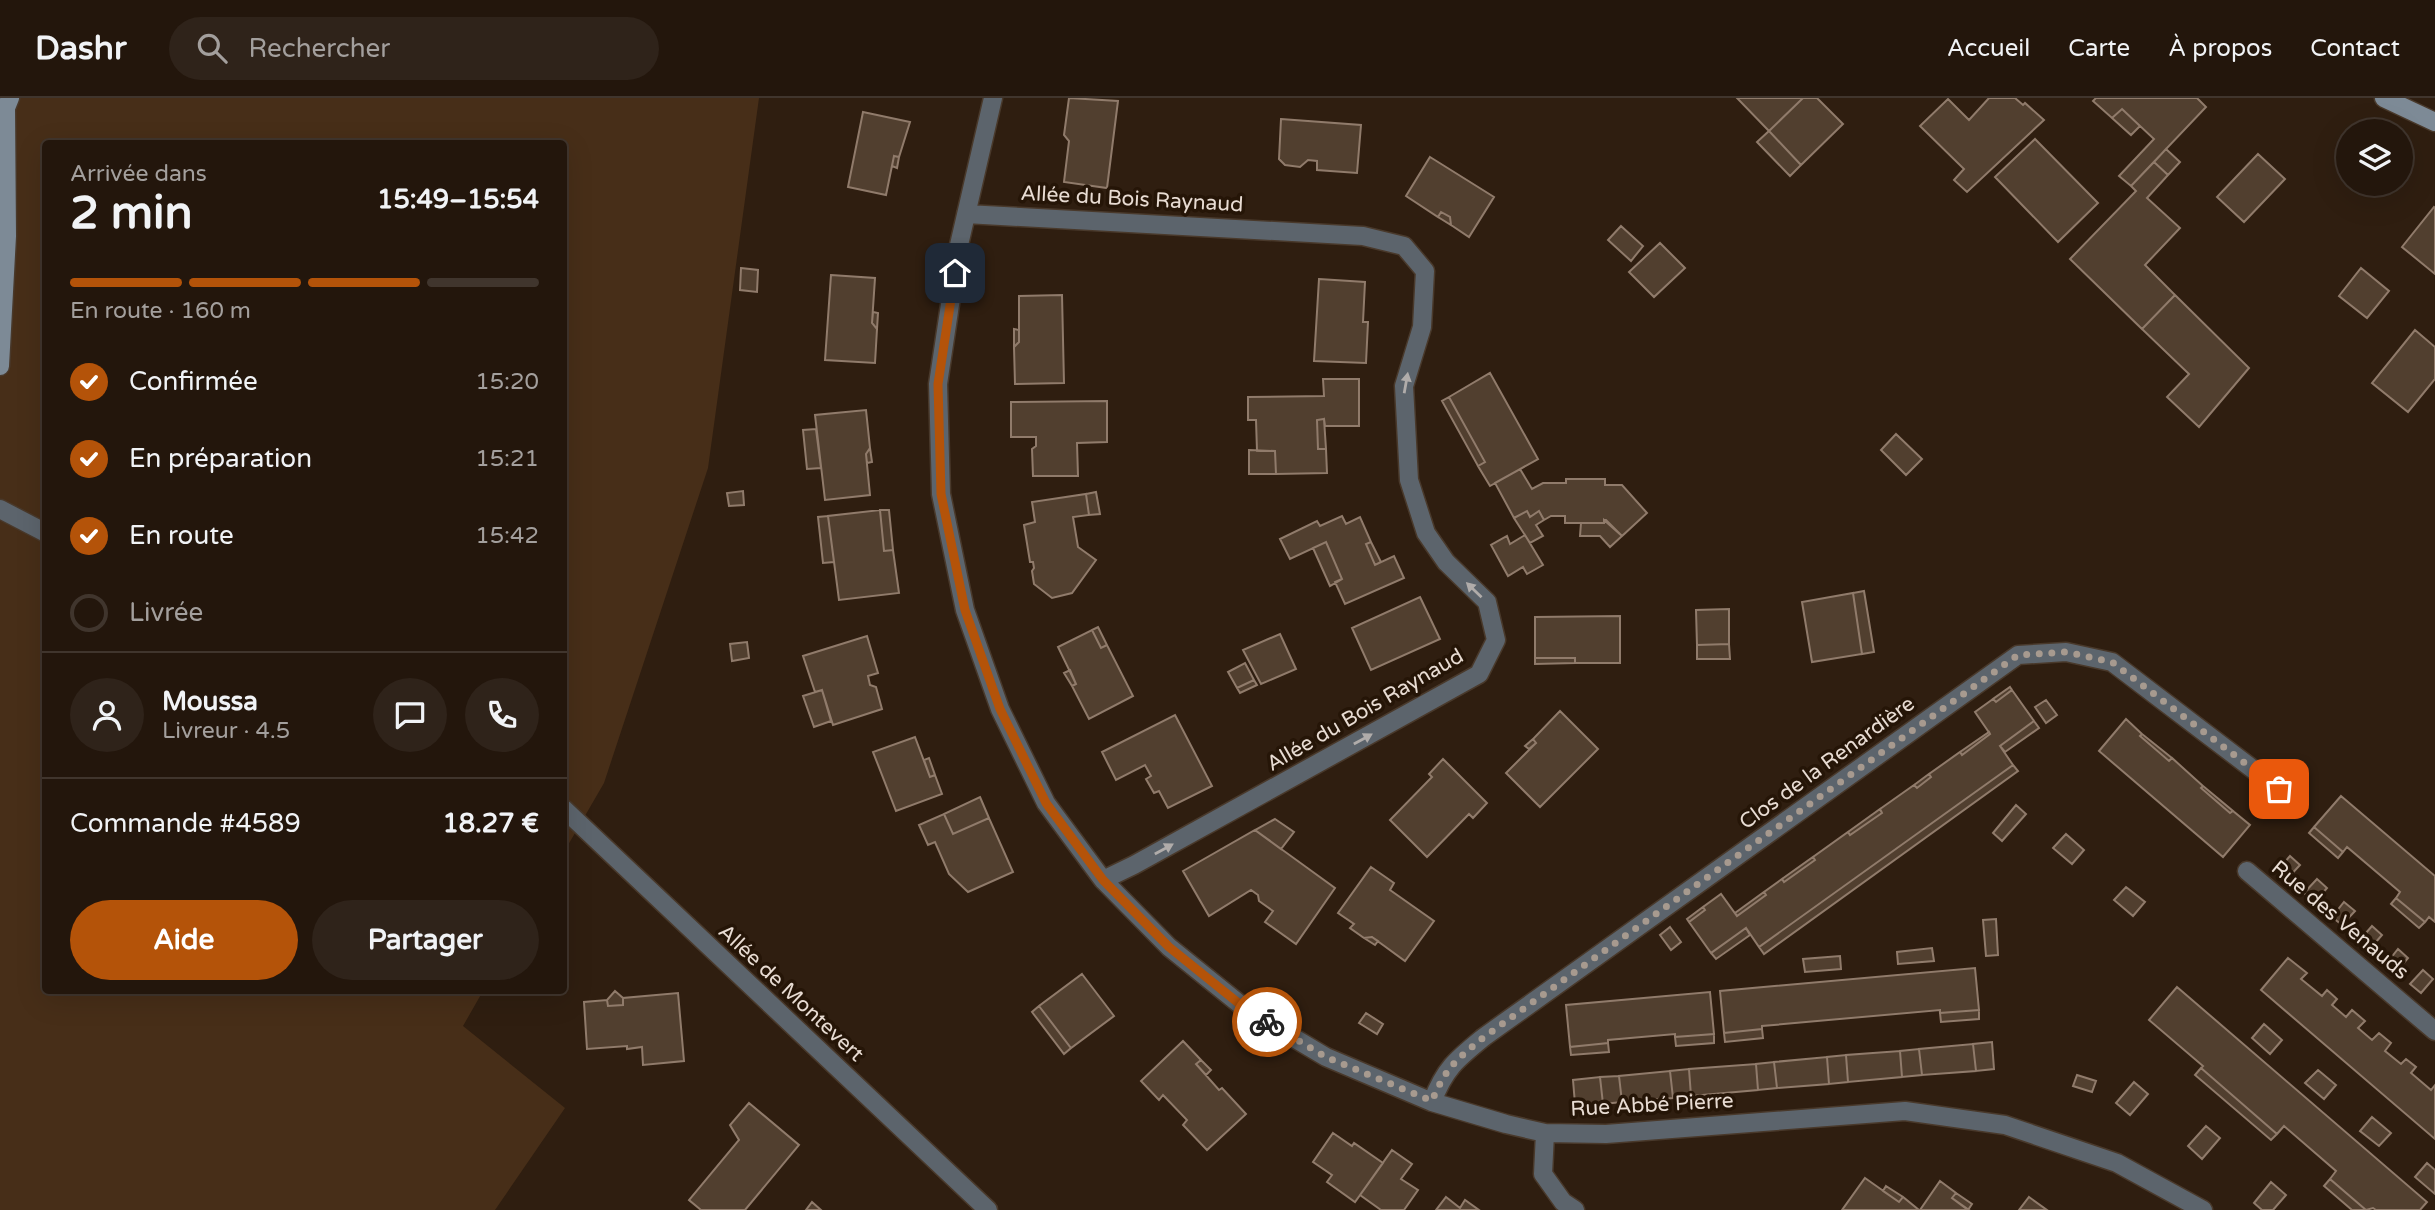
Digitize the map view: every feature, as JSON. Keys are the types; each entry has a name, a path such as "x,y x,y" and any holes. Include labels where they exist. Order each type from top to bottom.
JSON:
{"main road":[{"path":"0,366 7,236 6,107 10,98"},
{"path":"2384,98 2435,122"}],"street":[{"name":"Rue Abbé Pierre","path":"993,98 965,214 938,384 941,494 946,520 965,610 1000,709 1046,803 1103,880 1169,947 1247,1010 1326,1057 1432,1101 1506,1124 1545,1132 1605,1134 1905,1111 2005,1125 2117,1163 2203,1210"},
{"name":"Allée du Bois Raynaud","path":"965,214 1363,236 1404,246 1425,271 1422,327 1404,386 1409,480 1426,533 1446,562 1487,602 1496,640 1479,674 1135,865 1103,880"},
{"path":"0,509 42,531"},
{"name":"Clos de la Renardière","path":"1432,1101 1439,1083 1452,1063 1484,1037 2018,655 2066,652 2112,662 2279,789"},
{"name":"Allée de Montevert","path":"567,812 988,1210"},
{"name":"Rue des Venauds","path":"2247,871 2435,1031"},
{"path":"1545,1132 1543,1174 1563,1202 1575,1210"}],"shaded area":[{"path":"0,98 759,98 708,468 604,783 567,847 567,140 42,140 42,994 481,994 463,1026 565,1108 495,1210 0,1210"}],"building":[{"path":"1069,98 1118,101 1107,188 1064,182 1069,141 1064,135"},
{"path":"1737,98 1803,98 1769,131"},
{"path":"1803,98 1817,98 1843,124 1801,165 1769,131"},
{"path":"1989,98 2015,98 2044,120 1967,192 1954,180 1964,169 1920,126 1948,99 1969,120"},
{"path":"2096,98 2197,98 2206,107 2131,186 2119,176 2154,139 2122,109 2112,118 2093,101"},
{"path":"2122,109 2140,126 2131,135 2112,118"},
{"path":"863,112 910,122 899,157 894,156 886,195 848,187"},
{"path":"1281,119 1361,125 1357,173 1317,170 1317,161 1308,160 1300,167 1285,165 1279,159"},
{"path":"1769,131 1801,165 1790,176 1757,142"},
{"path":"2035,139 2098,203 2058,242 1995,177"},
{"path":"2166,149 2180,162 2168,175 2154,162"},
{"path":"2258,154 2285,179 2244,222 2217,197"},
{"path":"894,156 899,157 897,168 892,166"},
{"path":"1430,157 1494,197 1469,237 1451,225 1450,217 1441,212 1438,217 1406,196"},
{"path":"2154,162 2168,175 2147,198 2180,228 2145,265 2175,295 2142,329 2070,259 2136,191 2131,186"},
{"path":"2435,208 2435,274 2402,247"},
{"path":"1441,212 1450,217 1451,225 1438,217"},
{"path":"1621,226 1643,246 1631,261 1608,240"},
{"path":"1660,243 1685,268 1654,297 1629,272"},
{"path":"741,268 758,270 757,292 740,290"},
{"path":"2361,268 2389,291 2367,318 2339,296"},
{"path":"831,275 875,278 872,323 877,329 875,363 825,360"},
{"path":"1319,279 1365,282 1363,322 1368,322 1366,363 1314,361"},
{"path":"1062,295 1064,383 1015,384 1014,347 1019,342 1019,296"},
{"path":"2175,295 2249,368 2199,427 2167,397 2189,374 2142,329"},
{"path":"873,312 878,313 877,329 872,323"},
{"path":"1014,329 1019,330 1019,342 1014,347"},
{"path":"2415,330 2435,347 2435,379 2408,412 2372,383"},
{"path":"1490,373 1538,459 1490,486 1478,466 1485,462 1449,397"},
{"path":"1323,379 1359,379 1359,426 1325,426 1324,419 1317,420 1318,449 1326,449 1327,473 1276,474 1275,451 1257,451 1256,420 1248,420 1248,397 1324,396"},
{"path":"1449,397 1485,462 1478,466 1442,401"},
{"path":"1107,401 1107,442 1077,443 1078,476 1033,476 1032,449 1036,446 1036,437 1011,437 1011,402"},
{"path":"866,410 870,448 866,454 870,495 825,500 815,415"},
{"path":"1324,419 1326,449 1318,449 1317,420"},
{"path":"816,429 821,468 807,469 803,430"},
{"path":"1896,434 1922,459 1906,475 1881,450"},
{"path":"870,448 872,462 867,463 866,454"},
{"path":"1249,450 1275,451 1276,474 1249,474"},
{"path":"1520,469 1532,489 1543,483 1566,483 1566,479 1605,479 1605,485 1622,485 1647,513 1622,536 1606,520 1604,523 1565,523 1565,516 1551,516 1544,520 1539,511 1530,517 1527,511 1514,518 1495,483"},
{"path":"743,491 744,505 729,506 727,493"},
{"path":"1096,492 1100,514 1089,515 1086,494"},
{"path":"1086,494 1089,515 1073,517 1078,547 1096,560 1072,593 1052,598 1034,584 1033,562 1030,562 1024,525 1035,522 1032,502"},
{"path":"880,510 889,510 893,550 884,551"},
{"path":"880,510 884,551 893,550 899,593 839,600 828,516"},
{"path":"1527,511 1530,517 1539,511 1544,520 1536,525 1543,536 1530,543 1514,518"},
{"path":"828,516 834,562 823,563 818,517"},
{"path":"1342,516 1346,524 1360,517 1371,542 1366,544 1375,565 1394,556 1404,578 1345,604 1335,582 1342,579 1326,542 1290,559 1280,539 1317,521 1320,526"},
{"path":"1604,520 1622,536 1610,547 1600,536 1580,536 1581,523 1604,523"},
{"path":"1525,535 1543,565 1527,574 1523,567 1508,576 1491,545 1507,536 1510,544"},
{"path":"1326,542 1342,579 1330,586 1313,548"},
{"path":"1371,542 1381,562 1375,565 1366,544"},
{"path":"1864,591 1874,652 1862,654 1853,593"},
{"path":"1853,593 1862,654 1812,662 1802,602"},
{"path":"1420,597 1440,639 1371,670 1352,628"},
{"path":"1729,609 1729,644 1697,645 1696,610"},
{"path":"1620,616 1620,663 1575,663 1575,658 1535,658 1535,617"},
{"path":"1098,627 1107,645 1101,648 1092,630"},
{"path":"1092,630 1101,648 1107,645 1133,696 1089,719 1072,686 1076,684 1058,647"},
{"path":"1280,634 1296,669 1261,684 1243,650"},
{"path":"867,636 878,673 868,676 870,685 876,687 882,709 833,725 822,690 815,692 803,656"},
{"path":"747,642 749,658 732,661 730,644"},
{"path":"1729,644 1730,659 1697,659 1697,645"},
{"path":"1535,658 1575,658 1575,663 1535,664"},
{"path":"1245,663 1254,680 1237,688 1228,672"},
{"path":"1070,670 1076,684 1072,686 1064,673"},
{"path":"1254,680 1257,685 1240,693 1237,688"},
{"path":"2010,687 2012,690 1996,702 1993,699"},
{"path":"822,690 831,721 814,727 803,696"},
{"path":"2012,690 2034,721 2000,746 2013,765 1759,947 1746,928 1711,953 1689,922 1705,910 1703,907 1721,894 1737,916 1766,895 1764,892 1782,879 1784,882 1815,860 1813,857 1848,832 1850,835 1882,813 1880,809 1914,785 1917,788 1931,777 1929,774 1960,752 1962,755 1990,734 1975,712 1993,699 1996,702"},
{"path":"2046,700 2057,715 2046,723 2035,707"},
{"path":"1560,711 1598,749 1540,807 1506,773 1536,743 1533,739"},
{"path":"1175,715 1212,786 1168,808 1159,791 1154,793 1146,779 1151,776 1145,765 1116,780 1102,752"},
{"path":"2126,719 2142,734 2140,736 2169,761 2172,758 2230,813 2233,811 2250,825 2223,857 2099,751"},
{"path":"2034,721 2039,728 2005,752 2000,746"},
{"path":"1989,732 1990,734 1962,755 1960,752"},
{"path":"2142,734 2172,758 2169,761 2140,736"},
{"path":"915,737 930,777 935,775 942,794 896,811 873,752"},
{"path":"1533,739 1536,743 1529,749 1525,746"},
{"path":"929,758 935,775 930,777 924,760"},
{"path":"1443,759 1487,803 1473,818 1469,814 1427,857 1390,820 1432,777 1429,774"},
{"path":"2013,765 2018,771 1764,954 1759,947"},
{"path":"1929,774 1931,777 1917,788 1914,785"},
{"path":"2203,786 2233,811 2230,813 2201,788"},
{"path":"2341,796 2435,876 2435,922 2429,917 2425,922 2396,898 2400,892 2347,847 2343,852 2314,827"},
{"path":"980,797 989,818 953,834 944,814"},
{"path":"2016,805 2026,814 2002,841 1993,833"},
{"path":"1880,809 1882,813 1850,835 1848,832"},
{"path":"944,814 953,834 989,818 1013,872 968,892 949,874 935,842 928,845 919,825"},
{"path":"1275,819 1294,832 1281,849 1255,830"},
{"path":"2314,827 2343,852 2338,858 2309,833"},
{"path":"1255,830 1335,888 1296,944 1265,922 1273,911 1259,901 1258,895 1251,890 1209,916 1183,871"},
{"path":"2066,834 2084,850 2072,864 2053,848"},
{"path":"2290,856 2300,865 2287,879 2277,871"},
{"path":"1813,857 1815,860 1784,882 1782,879"},
{"path":"1371,867 1394,883 1390,890 1434,921 1405,961 1372,937 1364,938 1350,928 1354,924 1338,913"},
{"path":"2317,879 2327,888 2315,902 2304,893"},
{"path":"2126,887 2145,902 2133,916 2114,900"},
{"path":"1764,892 1766,895 1737,916 1735,913"},
{"path":"2396,898 2425,922 2419,928 2391,904"},
{"path":"2344,902 2355,911 2342,925 2332,917"},
{"path":"1703,907 1705,910 1689,922 1687,919"},
{"path":"1996,919 1998,955 1986,956 1983,920"},
{"path":"2372,926 2382,935 2369,950 2359,941"},
{"path":"1670,927 1681,942 1671,950 1660,935"},
{"path":"1746,928 1750,935 1716,959 1711,953"},
{"path":"1372,937 1378,941 1375,945 1364,938"},
{"path":"1932,948 1934,961 1898,964 1897,952"},
{"path":"2398,949 2408,958 2396,972 2386,964"},
{"path":"1840,956 1841,969 1805,972 1803,959"},
{"path":"2288,958 2307,973 2301,979 2322,996 2327,990 2337,999 2332,1005 2346,1017 2352,1010 2365,1021 2358,1028 2372,1040 2379,1033 2391,1043 2385,1051 2401,1064 2406,1059 2416,1067 2411,1073 2431,1090 2435,1085 2435,1139 2261,990"},
{"path":"1975,968 1979,1010 1940,1013 1940,1010 1762,1026 1762,1029 1724,1033 1720,991"},
{"path":"2423,970 2433,979 2421,993 2410,984"},
{"path":"1082,974 1114,1016 1071,1048 1039,1006"},
{"path":"2177,987 2427,1202 2420,1210 2366,1210 2330,1179 2336,1171 2284,1126 2277,1134 2201,1068 2203,1066 2149,1020"},
{"path":"615,991 623,998 623,1005 608,1006 607,1000"},
{"path":"1710,992 1714,1034 1675,1037 1675,1034 1608,1040 1608,1043 1570,1047 1566,1005"},
{"path":"678,993 684,1061 643,1065 642,1047 587,1049 584,1002 607,1000 608,1006 623,1005 623,998"},
{"path":"1039,1006 1071,1048 1064,1054 1032,1012"},
{"path":"1979,1010 1979,1019 1941,1022 1940,1013"},
{"path":"1366,1013 1383,1024 1377,1034 1359,1023"},
{"path":"2264,1024 2282,1040 2270,1054 2252,1038"},
{"path":"1762,1029 1763,1038 1725,1042 1724,1033"},
{"path":"1714,1034 1714,1043 1676,1046 1675,1037"},
{"path":"1183,1041 1201,1060 1196,1064 1219,1090 1222,1088 1246,1114 1207,1150 1183,1125 1187,1120 1163,1095 1159,1100 1141,1081"},
{"path":"1992,1042 1994,1069 1976,1071 1973,1044"},
{"path":"1608,1043 1609,1052 1571,1055 1570,1047"},
{"path":"1973,1044 1976,1071 1922,1075 1919,1049"},
{"path":"1919,1049 1922,1075 1902,1077 1900,1051"},
{"path":"1900,1051 1902,1077 1848,1082 1846,1055"},
{"path":"1846,1055 1848,1082 1829,1084 1827,1057"},
{"path":"1827,1057 1829,1084 1777,1088 1774,1062"},
{"path":"1201,1060 1211,1070 1206,1075 1196,1064"},
{"path":"1774,1062 1777,1088 1758,1090 1756,1064"},
{"path":"1756,1064 1758,1090 1691,1096 1689,1069"},
{"path":"2201,1068 2277,1134 2271,1140 2195,1075"},
{"path":"1689,1069 1691,1096 1673,1098 1670,1071"},
{"path":"2318,1070 2336,1085 2324,1099 2305,1083"},
{"path":"1670,1071 1673,1098 1622,1102 1619,1076"},
{"path":"2077,1075 2096,1081 2092,1092 2073,1086"},
{"path":"1619,1076 1622,1102 1603,1104 1600,1077"},
{"path":"1600,1077 1603,1104 1575,1104 1573,1080"},
{"path":"2134,1082 2148,1094 2130,1115 2116,1103"},
{"path":"749,1103 799,1145 745,1210 701,1210 689,1200 739,1140 730,1125"},
{"path":"2372,1117 2391,1133 2379,1146 2360,1131"},
{"path":"2206,1126 2220,1138 2202,1159 2188,1146"},
{"path":"1333,1133 1352,1146 1354,1143 1383,1163 1355,1202 1327,1182 1332,1175 1313,1162"},
{"path":"1392,1150 1412,1164 1401,1179 1418,1190 1404,1210 1381,1210 1360,1195"},
{"path":"2427,1163 2435,1170 2435,1194 2415,1177"},
{"path":"1865,1178 1899,1202 1903,1197 1919,1210 1842,1210"},
{"path":"2330,1179 2366,1210 2352,1210 2324,1186"},
{"path":"1940,1181 1956,1193 1952,1198 1969,1210 1920,1210"},
{"path":"2271,1182 2286,1195 2273,1210 2262,1210 2254,1203"},
{"path":"1886,1186 1903,1197 1899,1202 1883,1191"},
{"path":"1956,1193 1972,1204 1968,1210 1952,1198"},
{"path":"1446,1197 1460,1208 1465,1200 1479,1210 1436,1210"},
{"path":"2029,1197 2047,1210 2019,1210"},
{"path":"812,1202 821,1210 806,1210"}],"way so far":[{"path":"1267,1022 1326,1057 1432,1101 1439,1083 1452,1063 1484,1037 2018,655 2066,652 2112,662 2279,789"}],"route":[{"path":"955,273 938,384 941,494 965,610 1000,709 1046,803 1103,880 1169,947 1247,1010 1267,1022"}]}
